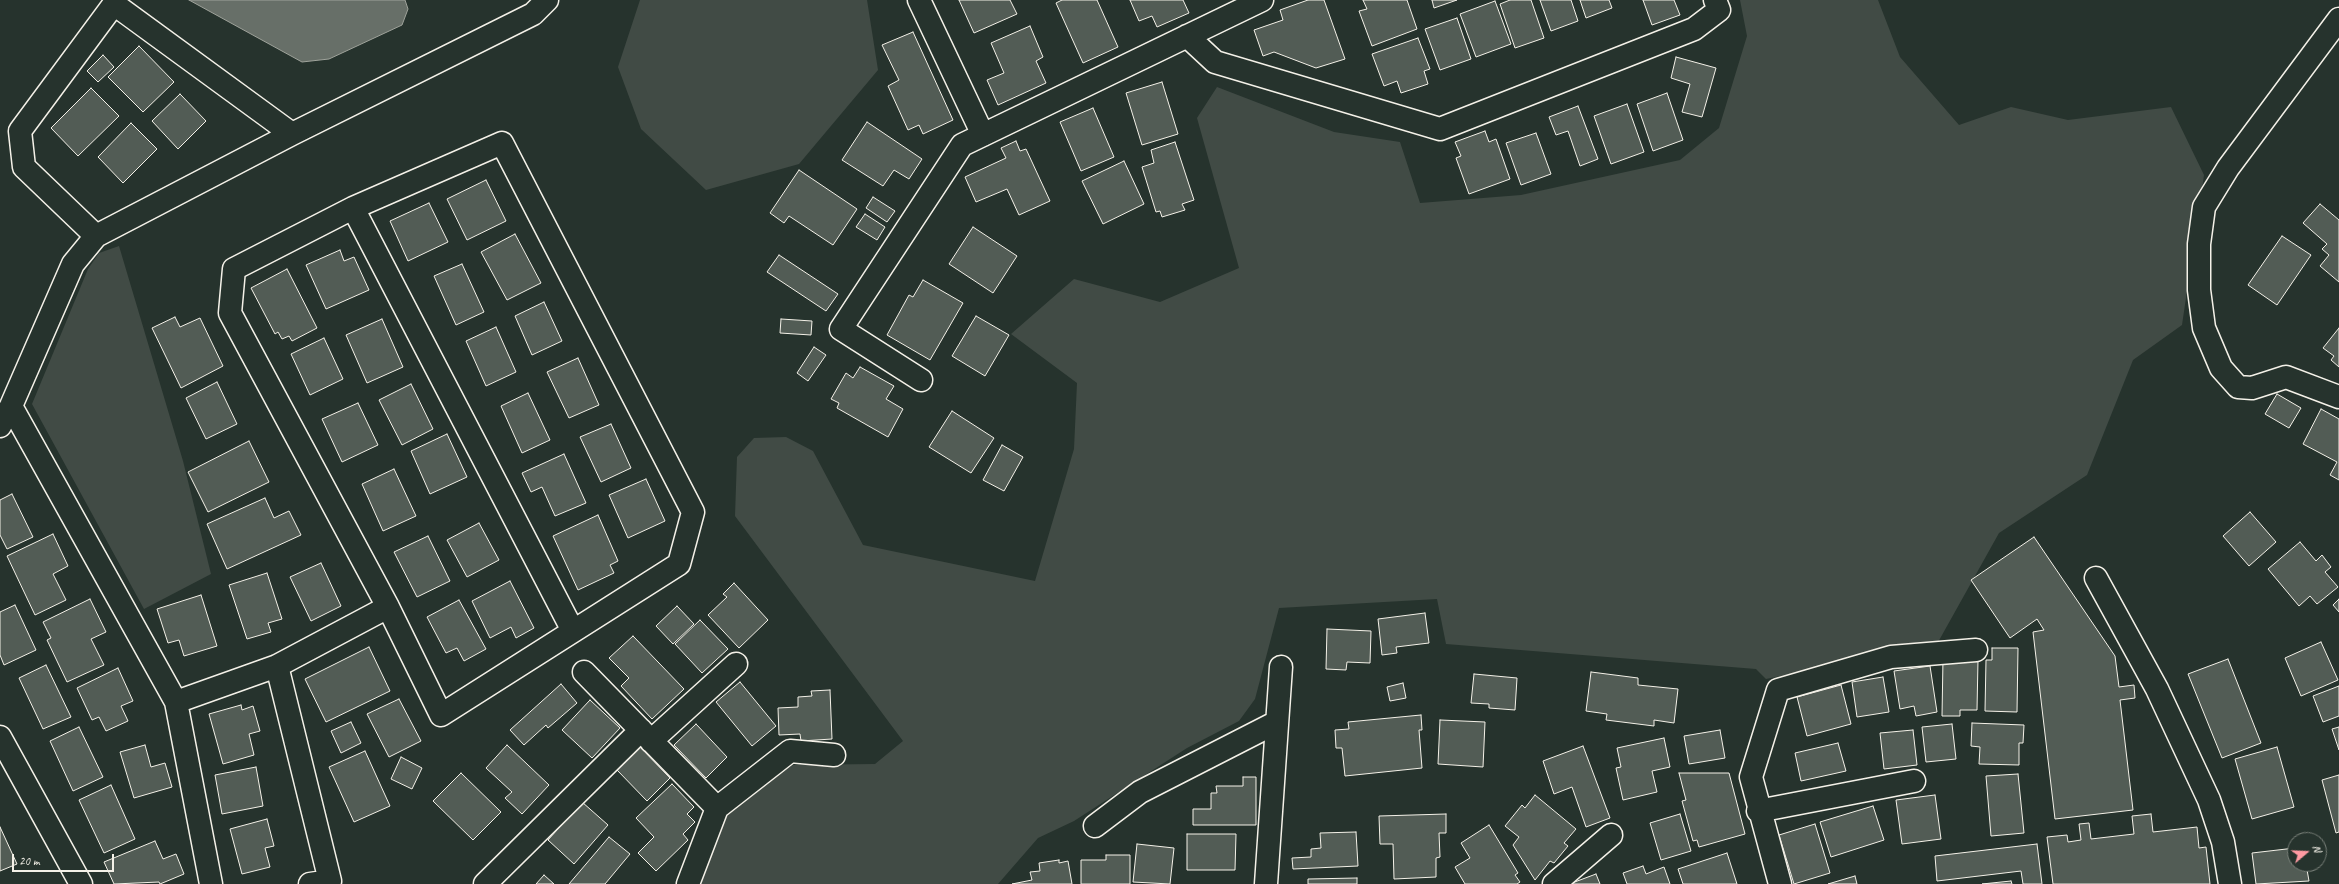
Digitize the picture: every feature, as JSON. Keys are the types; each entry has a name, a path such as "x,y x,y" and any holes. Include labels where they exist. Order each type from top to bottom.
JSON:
{"street":[{"path":"0,426 11,406 73,264 96,236 292,134 533,14 547,0"},
{"path":"920,0 983,135"},
{"path":"921,380 841,329 962,145 1262,0"},
{"path":"1187,36 1215,62 1440,129 1694,29 1719,10 1715,0"},
{"path":"96,236 24,167 20,131 114,4 292,134"},
{"path":"2339,19 2228,168 2204,207 2199,244 2199,290 2204,328 2221,368 2238,387 2252,388 2286,377 2339,397"},
{"path":"502,143 693,512 679,564 441,715 388,607 230,313 234,269 352,208 502,143"},
{"path":"352,208 573,631"},
{"path":"11,406 176,702 212,884"},
{"path":"2096,578 2157,689 2209,800 2223,842 2230,884"},
{"path":"176,702 277,666 388,607"},
{"path":"1780,884 1758,811 1751,777 1778,690 1891,657 1976,650"},
{"path":"485,884 646,735 736,664"},
{"path":"277,666 330,880 310,884"},
{"path":"1266,884 1281,667"},
{"path":"584,672 717,808"},
{"path":"1095,826 1140,792 1277,722"},
{"path":"0,737 81,884"},
{"path":"688,884 717,808 790,751 834,755"},
{"path":"1758,811 1914,780"},
{"path":"1554,884 1611,835"}],"shaded area":[{"path":"189,0 405,0 408,9 402,25 329,59 302,62"},
{"path":"640,0 867,0 878,70 799,164 706,190 641,129 618,67"},
{"path":"1740,0 1878,0 1900,57 1959,125 2011,107 2068,120 2171,107 2204,175 2182,325 2133,360 2087,475 1999,533 1937,644 1766,679 1756,669 1446,644 1437,599 1279,608 1255,699 1239,721 1187,748 1074,821 1038,838 998,884 701,884 724,812 793,765 875,764 903,741 735,516 737,457 754,438 786,437 813,451 863,545 1035,581 1074,449 1077,383 1011,334 1074,279 1160,302 1239,268 1197,118 1217,87 1334,132 1400,142 1420,203 1521,195 1680,160 1719,128 1747,36"},
{"path":"119,246 183,461 211,574 144,609 32,404 88,269 99,253"}],"building":[{"path":"959,0 1010,0 1017,14 974,33"},
{"path":"1062,0 1097,0 1118,47 1083,63 1056,3"},
{"path":"1130,0 1183,0 1189,13 1157,27 1152,16 1139,21"},
{"path":"1308,0 1324,0 1345,59 1316,68 1274,52 1263,56 1254,30 1283,20 1280,10"},
{"path":"1363,0 1407,0 1417,29 1372,46 1359,11 1367,9"},
{"path":"1432,0 1457,0 1434,8"},
{"path":"1510,0 1531,0 1544,38 1515,48 1500,4"},
{"path":"1540,0 1571,0 1578,21 1551,31"},
{"path":"1580,0 1609,0 1612,8 1586,18"},
{"path":"1643,0 1674,0 1680,15 1652,25"},
{"path":"1495,1 1511,44 1476,57 1460,14"},
{"path":"1457,18 1471,59 1440,70 1425,29"},
{"path":"1030,26 1043,57 1036,61 1046,83 998,105 987,80 1004,73 991,43"},
{"path":"913,32 953,120 923,134 919,125 908,130 888,86 899,80 882,45"},
{"path":"1418,38 1430,69 1424,71 1428,84 1401,93 1397,81 1384,86 1372,54"},
{"path":"139,46 174,82 143,112 108,77"},
{"path":"103,55 114,67 98,82 87,71"},
{"path":"1676,57 1716,68 1702,117 1682,112 1690,84 1671,78"},
{"path":"1162,82 1178,134 1142,145 1126,93"},
{"path":"91,88 119,116 78,156 51,128"},
{"path":"1667,93 1683,140 1653,151 1637,104"},
{"path":"180,94 206,121 178,149 152,121"},
{"path":"1627,104 1644,152 1611,164 1594,116"},
{"path":"1578,106 1598,159 1580,166 1568,131 1556,135 1549,117"},
{"path":"1093,108 1114,157 1081,171 1060,122"},
{"path":"867,122 922,159 909,179 894,170 883,186 842,160"},
{"path":"131,123 157,149 123,183 98,157"},
{"path":"1485,131 1489,142 1496,139 1510,179 1469,194 1456,158 1461,156 1455,142"},
{"path":"1536,133 1551,174 1521,185 1506,143"},
{"path":"1016,141 1020,151 1026,149 1050,201 1019,215 1007,189 976,202 965,177 1006,158 1001,148"},
{"path":"1175,142 1194,200 1182,204 1185,210 1162,217 1160,211 1156,212 1142,167 1154,163 1151,150"},
{"path":"1124,161 1144,204 1103,224 1082,181"},
{"path":"799,170 857,209 833,245 789,216 784,223 770,213"},
{"path":"486,180 506,221 467,240 447,199"},
{"path":"873,197 895,211 887,222 866,208"},
{"path":"429,203 448,242 408,261 390,221"},
{"path":"2320,204 2339,220 2339,282 2320,266 2329,255 2322,249 2327,244 2303,223"},
{"path":"865,214 885,227 877,240 856,227"},
{"path":"973,227 1017,256 993,293 949,264"},
{"path":"515,234 541,283 507,300 481,252"},
{"path":"2282,236 2311,255 2277,305 2248,285"},
{"path":"340,250 344,261 354,257 369,290 326,309 306,265"},
{"path":"779,255 838,294 826,311 767,272"},
{"path":"462,264 484,312 456,325 434,276"},
{"path":"287,269 317,328 292,341 289,336 282,339 278,332 275,334 251,288"},
{"path":"923,280 963,303 930,360 887,335 909,295 913,297"},
{"path":"544,302 562,341 532,355 515,316"},
{"path":"976,316 1009,335 985,376 952,356"},
{"path":"175,317 180,327 200,318 223,366 181,388 152,328"},
{"path":"382,319 403,367 367,383 346,335"},
{"path":"781,319 812,321 811,335 780,333"},
{"path":"496,327 516,372 486,386 466,341"},
{"path":"2339,328 2339,367 2331,360 2334,356 2323,348"},
{"path":"324,338 343,379 310,395 291,354"},
{"path":"814,347 826,355 808,381 797,373"},
{"path":"578,358 599,405 569,418 547,372"},
{"path":"860,367 894,386 886,399 903,409 888,437 837,408 839,403 831,399 846,373 853,378"},
{"path":"217,382 237,424 206,439 186,398"},
{"path":"411,384 433,429 402,445 379,400"},
{"path":"528,393 550,440 522,453 501,406"},
{"path":"2277,394 2301,408 2289,428 2265,414"},
{"path":"358,403 378,445 342,462 322,419"},
{"path":"2321,409 2339,419 2339,480 2330,475 2337,462 2303,444"},
{"path":"952,411 994,438 971,473 929,447"},
{"path":"611,424 631,468 601,482 580,437"},
{"path":"447,434 467,477 430,494 411,451"},
{"path":"249,441 269,482 208,512 188,472"},
{"path":"1002,445 1023,457 1004,491 983,480"},
{"path":"564,454 586,503 555,516 542,487 531,492 522,473"},
{"path":"394,469 416,516 383,531 362,484"},
{"path":"646,479 665,521 628,538 609,495"},
{"path":"12,494 33,537 7,549 0,535 0,500"},
{"path":"265,498 274,518 289,511 301,535 227,569 207,524"},
{"path":"2250,512 2276,542 2249,566 2223,536"},
{"path":"598,515 618,561 610,565 614,573 578,590 553,536"},
{"path":"479,523 499,560 467,577 447,540"},
{"path":"53,534 68,566 53,574 66,600 35,615 7,556"},
{"path":"428,536 450,581 417,597 394,552"},
{"path":"2034,537 2115,656 2119,687 2134,685 2135,698 2120,700 2133,810 2055,819 2033,632 2044,630 2037,619 2010,638 1971,580"},
{"path":"2300,542 2316,561 2322,555 2331,567 2325,572 2338,587 2317,604 2310,596 2299,606 2268,569"},
{"path":"321,563 341,606 311,621 290,577"},
{"path":"267,573 282,619 268,623 271,632 247,639 229,585"},
{"path":"510,581 534,628 516,638 511,627 490,638 472,601"},
{"path":"734,583 768,620 739,648 708,615 727,597 723,594"},
{"path":"201,595 217,646 184,656 179,640 168,643 157,609"},
{"path":"90,599 106,632 91,639 104,665 67,682 47,640 51,638 43,622"},
{"path":"2339,599 2339,612 2333,605"},
{"path":"459,600 486,649 464,661 457,648 446,653 427,617"},
{"path":"15,605 36,650 4,665 0,655 0,612"},
{"path":"677,606 694,624 673,644 656,626"},
{"path":"1425,613 1429,643 1396,647 1397,653 1382,655 1378,619"},
{"path":"700,620 728,649 702,673 675,644"},
{"path":"1327,629 1371,631 1370,663 1347,662 1346,670 1326,669"},
{"path":"633,636 684,689 652,719 621,686 629,678 609,658"},
{"path":"2321,642 2338,680 2301,696 2285,658"},
{"path":"369,647 390,691 326,722 305,679"},
{"path":"1992,648 2018,648 2017,712 1985,711 1986,660 1992,660"},
{"path":"1943,659 1978,660 1977,710 1960,710 1960,716 1942,716"},
{"path":"2228,659 2261,743 2222,758 2188,674"},
{"path":"46,665 71,717 43,729 19,678"},
{"path":"1930,666 1937,712 1916,716 1914,706 1900,709 1894,671"},
{"path":"118,668 133,701 121,706 128,721 106,731 99,717 92,720 77,688"},
{"path":"1591,672 1638,678 1638,685 1678,689 1674,723 1654,720 1654,726 1606,720 1607,714 1586,711"},
{"path":"1474,674 1517,678 1515,710 1489,708 1489,704 1471,703"},
{"path":"1883,677 1889,712 1857,717 1852,682"},
{"path":"740,682 776,726 752,746 716,702"},
{"path":"1403,683 1406,698 1390,701 1387,687"},
{"path":"561,684 577,703 548,728 546,725 524,745 510,730"},
{"path":"1841,685 1851,724 1807,736 1797,697"},
{"path":"2339,686 2339,716 2323,722 2313,696"},
{"path":"830,690 832,739 801,741 800,734 779,735 778,708 798,707 798,697 812,696 811,691"},
{"path":"399,699 421,741 389,757 367,714"},
{"path":"590,700 620,728 592,758 562,730"},
{"path":"241,705 242,710 253,706 260,731 249,734 254,755 223,764 209,714"},
{"path":"1421,715 1422,730 1419,730 1422,768 1345,776 1342,748 1336,748 1335,730 1349,729 1348,722"},
{"path":"1440,720 1485,722 1483,767 1438,764"},
{"path":"351,722 361,743 341,753 331,731"},
{"path":"1972,723 2024,725 2023,743 2019,743 2019,765 1979,764 1980,747 1971,746"},
{"path":"696,724 727,757 706,778 674,745"},
{"path":"1952,724 1956,759 1926,762 1922,727"},
{"path":"79,727 103,777 73,791 50,741"},
{"path":"2339,727 2339,750 2332,729"},
{"path":"1720,730 1725,758 1689,764 1684,736"},
{"path":"1913,730 1917,765 1884,769 1880,733"},
{"path":"1664,738 1670,767 1652,771 1657,792 1623,800 1616,768 1621,767 1617,748"},
{"path":"1838,743 1846,771 1801,781 1795,753"},
{"path":"145,745 151,767 165,763 172,787 134,798 120,752"},
{"path":"507,745 549,785 522,814 505,798 512,792 486,768"},
{"path":"1583,746 1610,818 1586,827 1572,787 1554,794 1543,761"},
{"path":"640,747 670,778 647,801 617,770"},
{"path":"2277,747 2294,807 2252,819 2235,759"},
{"path":"365,751 390,806 354,822 329,767"},
{"path":"401,757 422,768 412,789 391,779"},
{"path":"256,767 263,806 222,814 215,775"},
{"path":"461,773 501,812 473,840 433,801"},
{"path":"1679,773 1729,773 1745,834 1699,847 1697,840 1693,841 1682,801 1686,800"},
{"path":"2018,774 2024,833 1991,836 1986,776"},
{"path":"2339,775 2339,832 2336,833 2322,780"},
{"path":"1243,777 1256,777 1256,825 1193,825 1193,809 1211,809 1211,793 1217,793 1216,786 1243,786"},
{"path":"672,784 694,807 687,814 695,822 683,834 688,840 656,871 638,853 654,837 636,818"},
{"path":"111,785 135,839 104,853 79,800"},
{"path":"1535,795 1576,829 1564,843 1568,846 1554,863 1550,861 1535,880 1513,845 1519,837 1505,826 1522,805 1525,808"},
{"path":"1935,795 1941,839 1902,844 1896,800"},
{"path":"582,802 608,825 574,864 548,840"},
{"path":"1873,806 1884,840 1831,857 1820,822"},
{"path":"1446,814 1446,833 1439,833 1440,857 1436,858 1436,877 1394,879 1393,844 1380,844 1379,816"},
{"path":"1680,814 1691,851 1661,860 1650,823"},
{"path":"2151,814 2153,832 2197,827 2199,848 2206,847 2210,884 2053,884 2047,837 2067,835 2068,842 2081,840 2079,824 2089,823 2091,839 2134,834 2132,816"},
{"path":"267,819 274,846 265,848 270,867 242,874 230,829"},
{"path":"1815,824 1830,873 1794,884 1779,835"},
{"path":"1489,825 1518,873 1515,875 1520,882 1517,884 1465,884 1455,867 1470,858 1461,843"},
{"path":"0,827 17,864 0,871"},
{"path":"1356,832 1358,866 1293,869 1292,858 1311,857 1311,849 1321,848 1320,833"},
{"path":"1187,834 1236,834 1235,870 1187,870"},
{"path":"609,837 630,854 605,884 569,884"},
{"path":"155,841 163,859 176,854 184,874 160,884 159,882 114,884 104,862"},
{"path":"1137,844 1174,848 1170,884 1133,882"},
{"path":"2037,844 2042,884 2023,884 2021,871 1937,881 1935,856"},
{"path":"2287,849 2287,872 2307,872 2309,881 2256,884 2252,853"},
{"path":"1727,853 1737,884 1683,884 1678,869"},
{"path":"1106,855 1130,855 1130,884 1081,884 1081,860 1106,860"},
{"path":"1059,860 1059,863 1068,861 1072,884 1012,884 1032,880 1030,872 1040,871 1039,863"},
{"path":"1643,866 1646,874 1664,867 1670,884 1627,884 1623,873"},
{"path":"1596,874 1600,884 1572,884 1572,883"},
{"path":"544,875 554,884 536,884"},
{"path":"1855,876 1857,884 1828,884"},
{"path":"1357,878 1357,884 1308,884 1308,879"},
{"path":"2011,881 2012,884 1982,884"}]}
